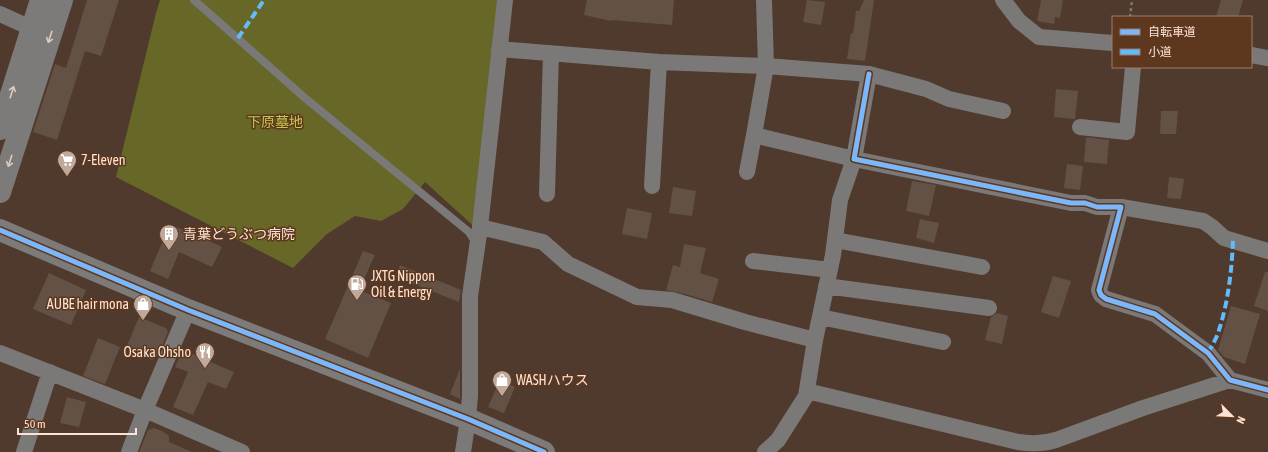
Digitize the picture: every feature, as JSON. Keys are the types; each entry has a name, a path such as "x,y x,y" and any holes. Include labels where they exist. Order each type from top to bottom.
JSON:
{"street":[{"path":"0,129 41,0"},
{"path":"0,192 62,0"},
{"path":"463,452 470,396 470,296 478,245 504,0"},
{"path":"747,172 766,66 764,0"},
{"path":"1003,0 1019,21 1039,37 1112,43"},
{"path":"0,14 31,28"},
{"path":"499,49 659,62 766,66 869,74 926,89 949,99 1003,111"},
{"path":"548,194 551,53"},
{"path":"1252,55 1268,58"},
{"path":"652,186 659,62"},
{"path":"1080,127 1127,132 1132,68"},
{"path":"765,452 778,440 806,396 815,340 830,270 840,200 854,159 869,74"},
{"path":"754,135 854,159 1071,203 1085,203 1098,207 1121,207 1203,221 1224,238 1268,251"},
{"path":"1121,207 1099,290 1101,295 1106,299 1155,314 1208,353 1230,380"},
{"path":"480,227 543,242 568,264 637,297 672,300 745,322 815,340"},
{"path":"0,230 188,310 468,419 544,452"},
{"path":"835,240 982,267"},
{"path":"753,261 830,270"},
{"path":"826,286 989,308"},
{"path":"129,452 145,410 188,310"},
{"path":"820,317 943,342"},
{"path":"0,353 145,410 242,452"},
{"path":"24,452 50,372"},
{"path":"807,391 1016,447 1044,443 1143,408 1230,380 1268,390"}],"lane":[{"path":"194,0 305,98 469,232 478,245"}],"path":[{"path":"1130,16 1132,0"}],"green space":[{"name":"下原墓地","path":"160,0 503,0 478,230 425,182 403,209 381,221 355,216 327,234 293,268 116,177"}],"building":[{"path":"87,0 119,0 101,56 85,51 57,140 33,132 55,64 66,68"},
{"path":"587,0 674,0 672,25 611,21 584,15"},
{"path":"807,0 825,2 821,25 803,22"},
{"path":"864,0 874,0 865,61 847,59 851,33 853,34 856,11 859,11"},
{"path":"1041,0 1063,0 1060,18 1055,17 1054,24 1037,21"},
{"path":"1221,0 1243,0 1238,16 1216,16"},
{"path":"1056,89 1078,91 1075,119 1054,117"},
{"path":"1161,111 1178,111 1176,134 1160,134"},
{"path":"1086,137 1109,140 1107,164 1084,162"},
{"path":"1067,164 1083,166 1080,190 1064,188"},
{"path":"1169,177 1184,179 1181,199 1167,198"},
{"path":"912,181 936,185 929,216 906,211"},
{"path":"673,187 696,191 692,216 669,213"},
{"path":"627,208 652,213 647,239 622,234"},
{"path":"920,219 939,223 934,243 916,238"},
{"path":"170,224 222,247 212,267 179,252 168,279 150,271"},
{"path":"684,244 706,248 700,273 719,279 712,302 666,290 673,265 680,267"},
{"path":"363,251 375,255 359,290 391,303 368,358 325,339"},
{"path":"400,265 461,290 459,302 396,277"},
{"path":"1265,272 1268,272 1268,311 1254,306"},
{"path":"49,273 86,290 71,325 33,309"},
{"path":"1053,276 1071,281 1059,318 1041,312"},
{"path":"1231,306 1260,314 1245,364 1224,357 1218,350"},
{"path":"997,313 1008,316 1002,344 985,340 991,317"},
{"path":"139,317 166,328 168,332 158,356 152,360 126,348"},
{"path":"98,338 120,347 105,384 83,376"},
{"path":"183,350 234,372 226,389 208,382 193,415 173,407 188,372 175,367"},
{"path":"460,369 460,399 450,394"},
{"name":"WASHハウス","path":"500,380 515,387 504,413 488,407"},
{"path":"67,397 86,402 79,427 60,423"},
{"path":"154,428 169,436 169,442 192,452 139,452 148,430"}],"marked path":[{"path":"238,38 264,0"},
{"path":"1208,353 1216,339 1225,309 1231,274 1233,240"}],"cycle path":[{"path":"869,74 854,159 1071,203 1085,203 1097,207 1121,207 1099,290 1101,295 1106,299 1155,314 1208,353 1230,380 1268,390"},
{"path":"0,230 188,310 468,419 544,452"}],"place":[{"name":"7-Eleven","path":"67,177"},
{"name":"青葉どうぶつ病院","path":"169,251"},
{"name":"JXTG Nippon Oil & Energy","path":"357,301"},
{"name":"AUBE hair mona","path":"143,321"},
{"name":"Osaka Ohsho","path":"205,369"},
{"name":"WASHハウス","path":"502,397"}]}
